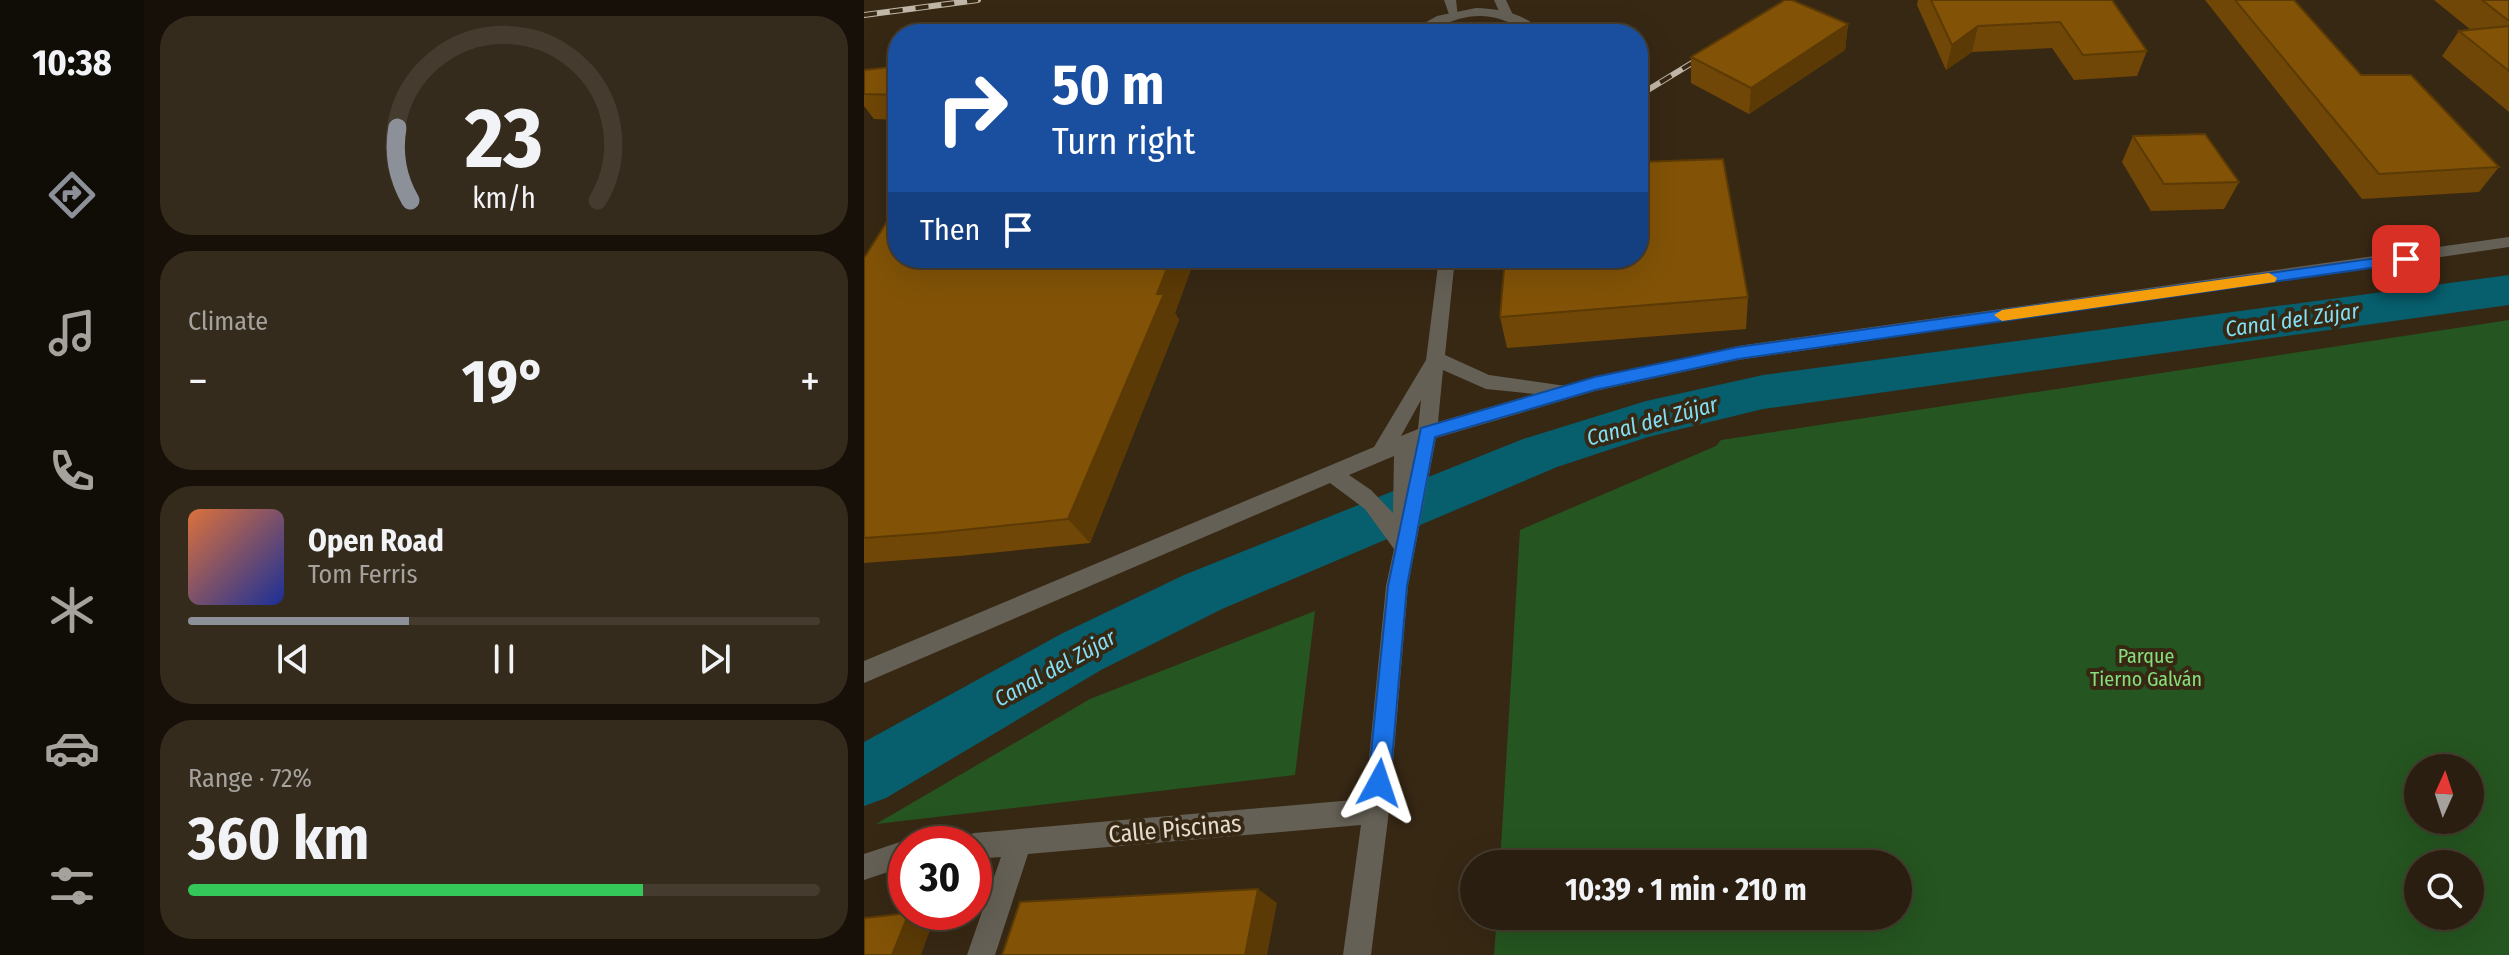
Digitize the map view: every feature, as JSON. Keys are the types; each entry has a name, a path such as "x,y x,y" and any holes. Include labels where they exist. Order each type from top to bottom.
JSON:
{"street":[{"path":"1450,0 1454,14"},
{"path":"1500,0 1507,15"},
{"path":"1425,24 1454,14 1481,12 1507,15 1530,24"},
{"path":"864,672 1382,451 1405,442 1426,442 1571,391 1660,368 1753,351 2509,242"},
{"path":"1357,955 1376,811 1397,586 1426,442 1446,268"},
{"path":"1436,359 1486,382 1571,391"},
{"path":"1382,451 1436,359"},
{"path":"1404,544 1402,467 1405,442"},
{"path":"1329,473 1358,489 1378,507 1404,544"},
{"name":"Calle Piscinas","path":"992,844 1376,811"},
{"path":"981,955 1019,842"},
{"path":"864,867 888,859"}],"green space":[{"name":"Parque Tierno Galván","path":"2509,320 2509,955 1494,955 1496,930 1912,930 1912,850 1501,850 1520,530 1716,446 1721,440"},
{"path":"1315,611 1295,775 876,824 1090,699"}],"building":[{"path":"1785,0 1792,0 1848,24 1751,88 1691,57"},
{"path":"1931,0 2112,0 2147,51 2083,55 2060,22 1978,26 1952,45"},
{"path":"2235,0 2294,0 2361,75 2411,75 2499,167 2379,174"},
{"path":"2482,0 2509,0 2509,21"},
{"path":"2509,26 2509,71 2459,31"},
{"path":"888,67 888,95 864,94 864,70"},
{"path":"2205,134 2239,182 2164,184 2133,136"},
{"path":"1723,159 1748,297 1500,317 1504,268 1648,268 1648,162"},
{"path":"888,220 888,268 1167,268 1157,294 1164,294 1068,519 864,538 864,258"},
{"path":"1258,889 1245,955 1002,955 1020,902"},
{"path":"888,915 888,930 902,930 892,955 864,955 864,918"}],"waterway":[{"name":"Canal del Zújar","path":"864,776 1081,652 1203,592 1540,453 1646,419 1763,392 2509,290"}],"railway":[{"path":"864,15 978,0"},
{"path":"1648,90 1710,52"}],"slow traffic":[{"path":"2002,315 2269,278"}],"route":[{"path":"1379,783 1397,586 1427,433 1595,384 1738,353 2406,259"}]}
